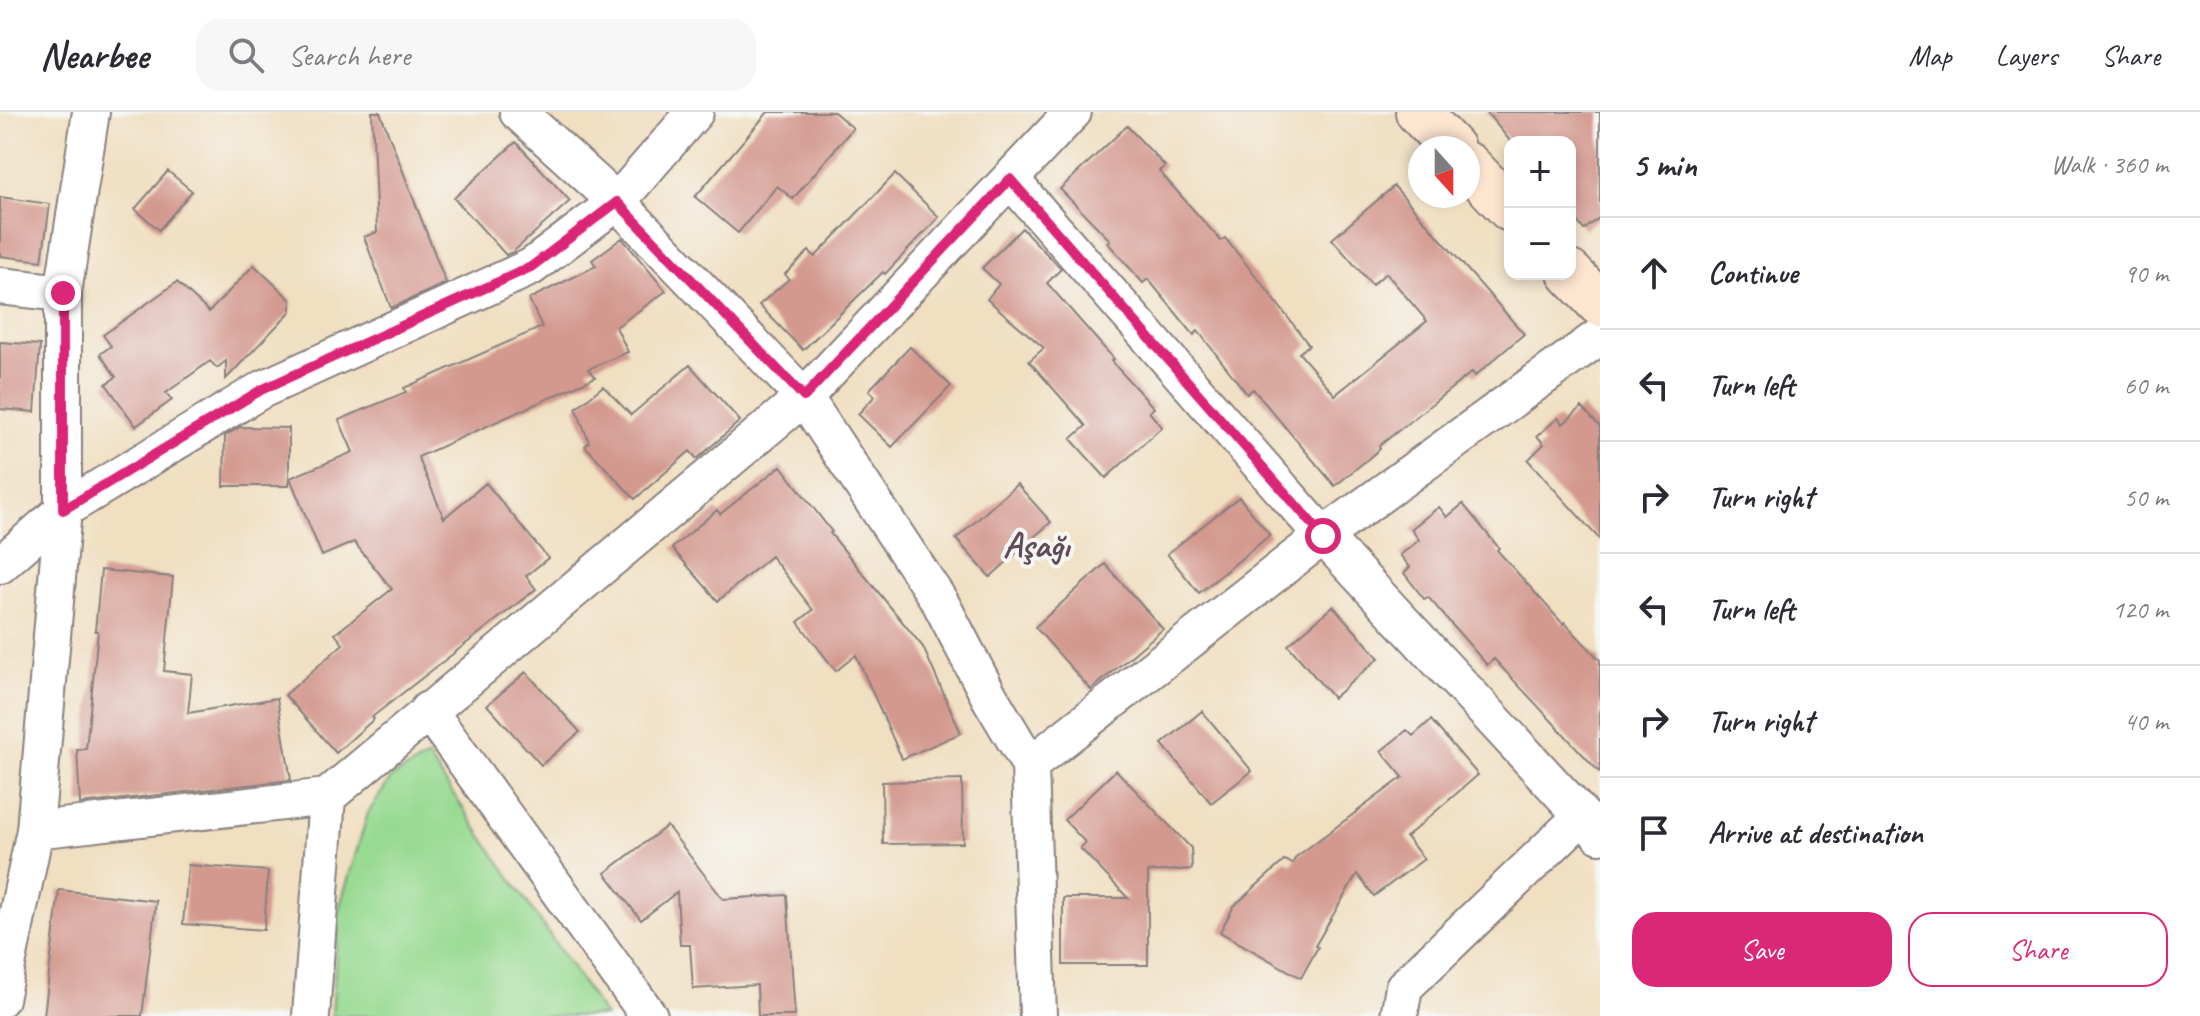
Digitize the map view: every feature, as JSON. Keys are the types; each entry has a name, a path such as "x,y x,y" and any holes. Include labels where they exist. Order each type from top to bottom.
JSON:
{"street":[{"path":"0,999 35,830 63,510 63,293 91,112"},
{"path":"518,112 617,202 804,397 940,602 990,698 1030,765 1038,1016"},
{"path":"0,565 63,510 261,390 531,267 617,202 695,112"},
{"path":"35,830 327,797 804,397 1073,112"},
{"path":"1418,112 1441,136"},
{"path":"1480,178 1509,208"},
{"path":"1010,179 1323,536 1591,826 1404,987 1399,1016"},
{"path":"1576,279 1600,304"},
{"path":"0,286 63,293"},
{"path":"1030,765 1323,536 1600,336"},
{"path":"428,710 649,1016"},
{"path":"311,1016 327,797"}],"green space":[{"path":"428,757 605,1016 332,1016 339,909 368,813 392,777"}],"building":[{"path":"372,112 380,112 446,283 391,308 364,237 377,232"},
{"path":"768,112 834,112 853,128 793,199 777,186 738,233 695,197"},
{"path":"1486,112 1600,112 1600,217 1584,230 1576,220 1576,136 1506,136"},
{"path":"1127,126 1165,166 1159,171 1221,241 1225,238 1260,281 1309,345 1299,353 1335,395 1427,321 1386,273 1372,285 1332,239 1394,186 1408,202 1408,208 1413,208 1524,334 1475,376 1472,372 1379,446 1380,449 1335,486 1253,389 1247,394 1198,331 1194,335 1148,279 1143,283 1107,242 1110,240 1060,189"},
{"path":"516,142 570,201 506,255 454,198"},
{"path":"168,171 192,191 159,230 135,209"},
{"path":"895,174 939,217 885,274 883,272 803,350 759,305 789,279 785,274 809,251 815,257"},
{"path":"0,197 50,204 42,261 0,256"},
{"path":"1022,228 1061,269 1047,283 1154,408 1149,412 1162,427 1106,478 1071,439 1086,426 1029,361 1044,348 987,299 999,284 982,268"},
{"path":"622,238 666,291 616,327 628,352 588,369 596,377 418,457 444,518 486,483 548,558 526,576 536,589 372,717 374,719 336,753 285,695 343,644 335,634 392,589 354,542 322,556 290,478 353,452 339,420 406,392 404,388 542,327 529,299 596,266 592,260"},
{"path":"254,265 291,300 291,311 226,379 226,361 217,368 210,361 166,393 172,400 136,426 106,384 116,377 100,354 111,346 103,335 177,282 209,312"},
{"path":"0,342 40,345 35,412 0,409"},
{"path":"910,347 951,386 892,447 858,414 875,396 869,390"},
{"path":"690,365 740,421 697,459 690,451 635,499 585,446 589,442 576,408 603,386 631,415"},
{"path":"1582,407 1600,427 1600,540 1528,460 1544,444 1537,436 1558,418 1563,424"},
{"path":"240,427 289,428 289,486 224,486 225,436"},
{"path":"781,466 830,533 923,647 961,733 902,759 856,655 836,671 798,622 813,610 771,556 718,601 672,548 717,510 720,514"},
{"path":"1017,484 1051,522 990,577 956,539"},
{"path":"1239,497 1270,535 1199,593 1167,554"},
{"path":"1463,504 1499,548 1497,550 1563,624 1600,660 1600,773 1494,659 1487,665 1428,597 1424,599 1404,573 1410,567 1400,555 1419,540 1411,529 1439,507 1447,517"},
{"path":"1105,564 1163,629 1091,690 1035,627"},
{"path":"101,570 173,577 164,671 192,674 188,713 277,698 291,780 80,804 77,750 86,749"},
{"path":"1333,606 1379,658 1333,698 1288,645"},
{"path":"526,672 580,732 541,765 487,705"},
{"path":"1202,711 1252,771 1211,803 1162,744"},
{"path":"1431,720 1478,775 1406,837 1424,859 1374,896 1357,874 1315,946 1318,947 1301,978 1220,932 1234,906 1285,860 1292,864 1296,857 1403,777 1381,751 1407,730 1413,736"},
{"path":"1116,770 1191,848 1192,869 1148,872 1148,965 1063,965 1063,898 1128,898 1080,848 1086,843 1064,820"},
{"path":"962,780 963,843 883,844 882,782"},
{"path":"667,826 723,899 787,895 795,1016 758,1016 757,985 693,989 690,945 680,945 677,892 641,920 605,873"},
{"path":"188,865 268,871 264,930 183,924"},
{"path":"59,890 156,901 142,1016 44,1016"}],"district":[{"name":"Aşağı","path":"1036,545"}],"route":[{"path":"63,293 63,510 261,390 531,267 617,202 804,397 1010,179 1323,536"}]}
